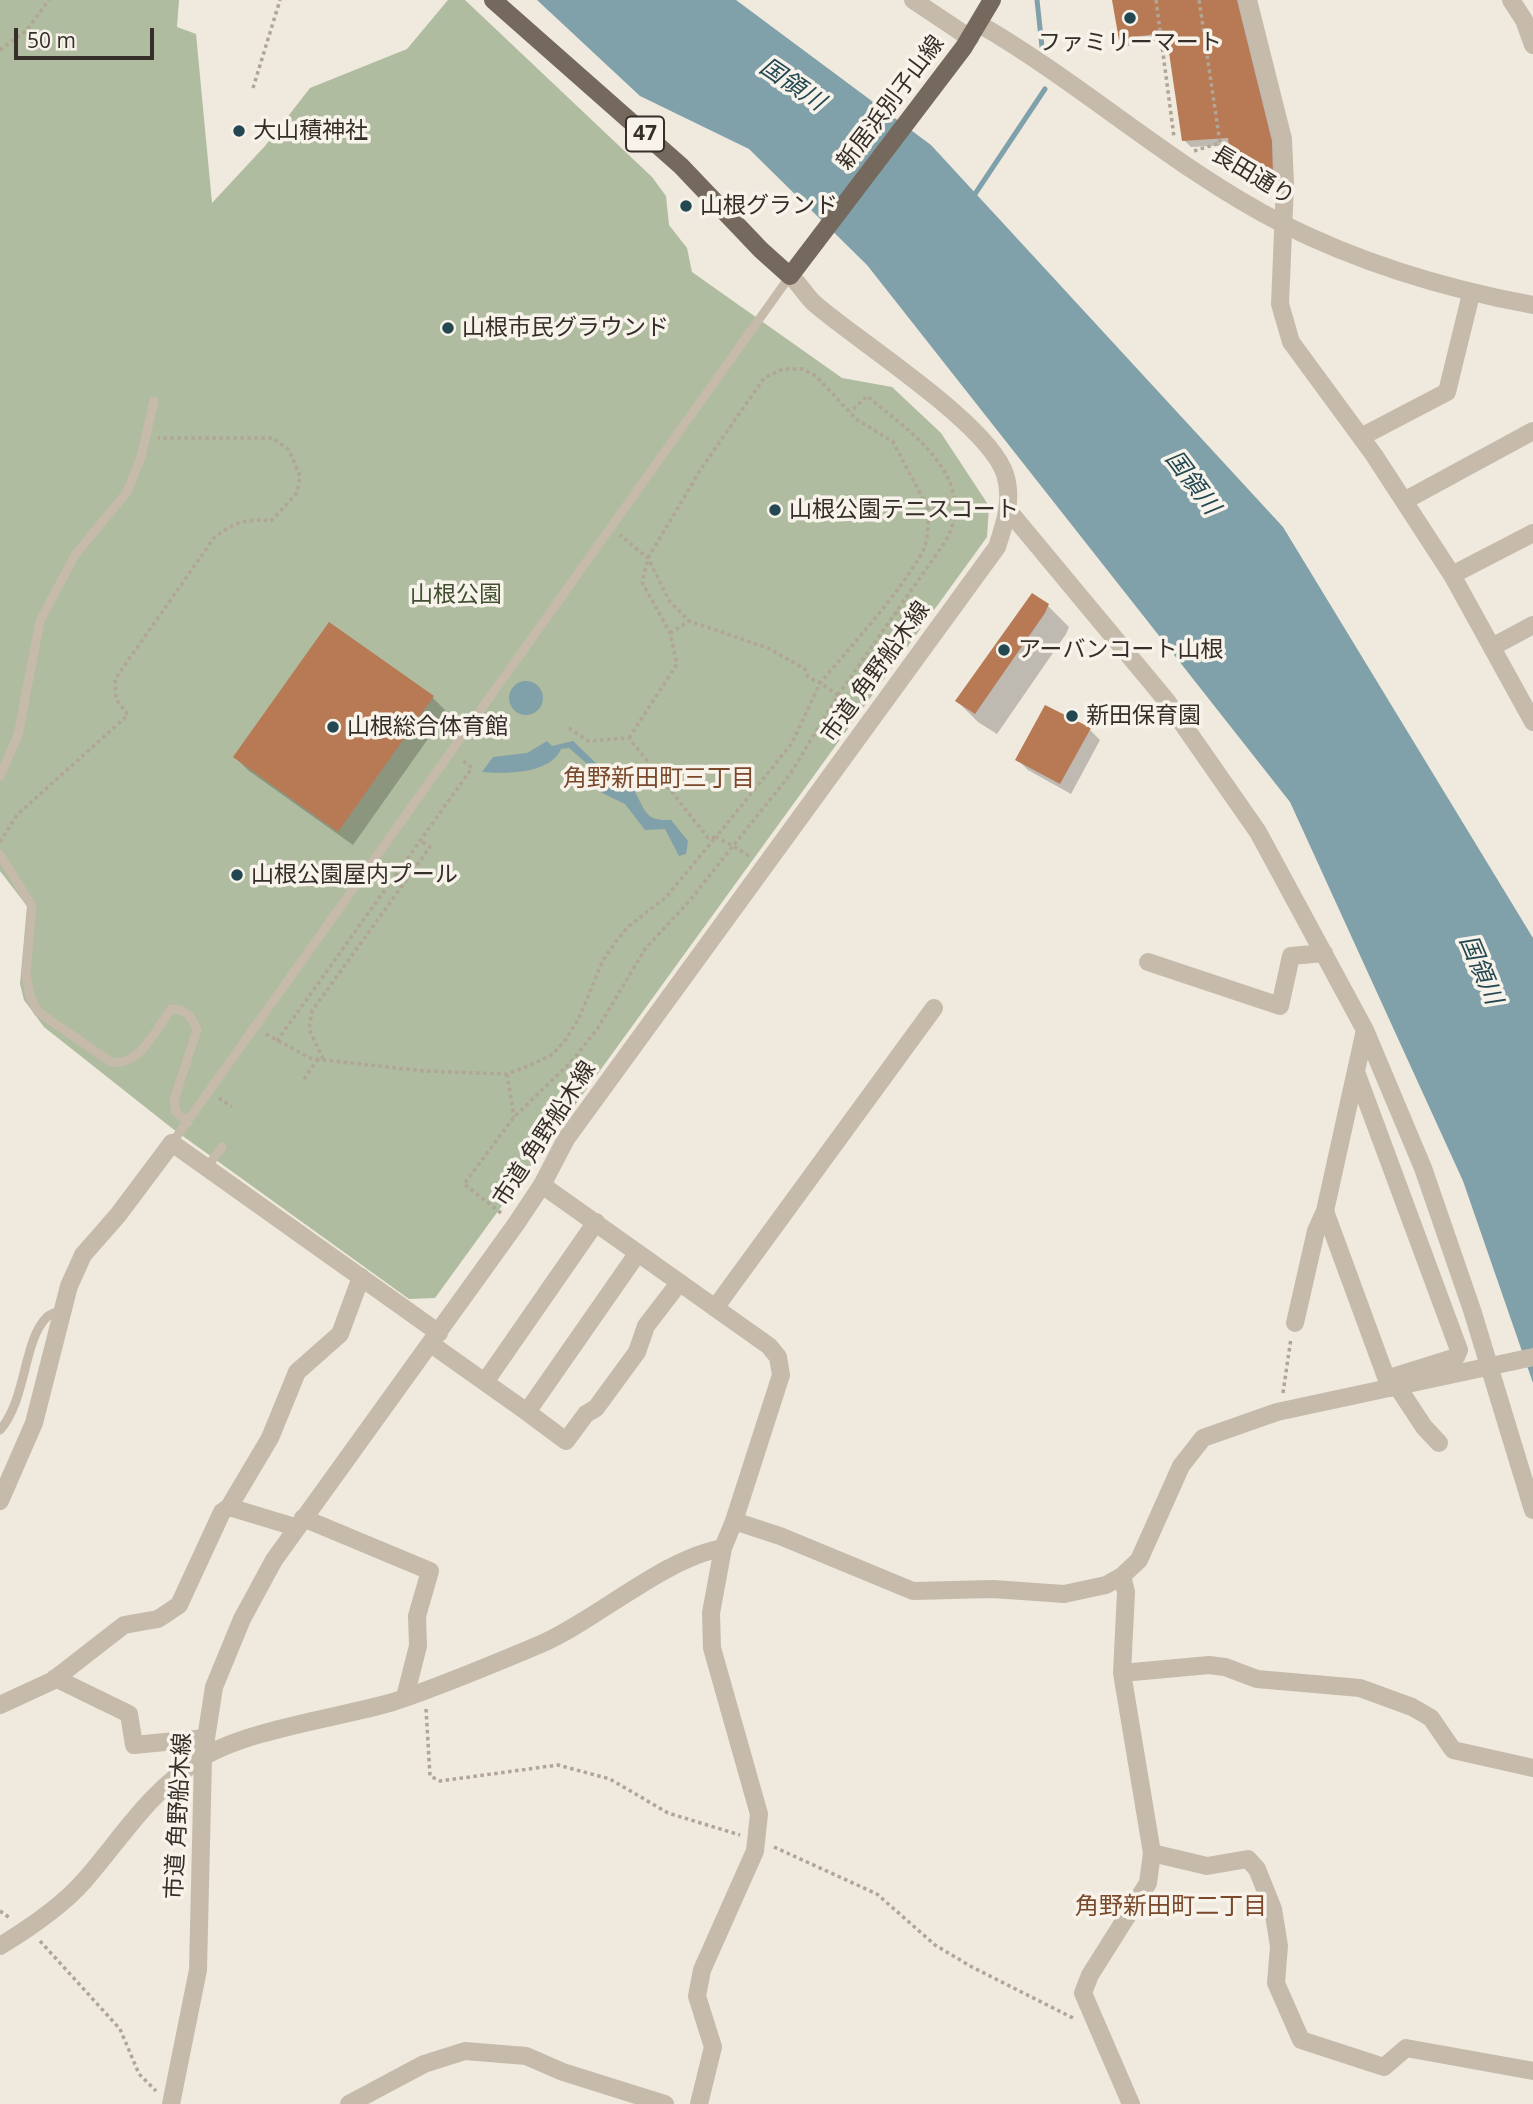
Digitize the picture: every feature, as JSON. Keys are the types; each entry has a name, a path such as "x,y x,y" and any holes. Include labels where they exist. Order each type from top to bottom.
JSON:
{"main road":[{"name":"47","path":"493,0 681,166 761,250 790,276"},
{"name":"新居浜別子山線","path":"790,276 971,36 992,0"}],"street":[{"name":"長田通り","path":"913,0 1281,223 1380,265 1471,294 1533,304"},
{"path":"1248,0 1283,139 1285,184 1281,223 1280,304 1291,342 1361,437 1452,575 1532,715"},
{"path":"1511,0 1524,20 1533,45"},
{"name":"市道 角野船木線","path":"171,2104 198,1970 203,1758 214,1687 242,1619 299,1523 516,1224 542,1185 566,1139 997,547 1008,510 1005,474 991,449 957,415 813,302 790,276"},
{"path":"1361,437 1447,392 1471,294"},
{"path":"1404,501 1533,431"},
{"path":"1008,510 1166,700 1258,832 1365,1030 1423,1168 1495,1366 1533,1510"},
{"path":"1452,575 1533,533"},
{"path":"1492,647 1533,625"},
{"path":"1148,962 1280,1006 1292,956 1324,953"},
{"path":"715,1308 934,1008"},
{"path":"1295,1323 1316,1231 1325,1211 1365,1030"},
{"path":"1356,1072 1459,1350 1456,1357 1391,1384"},
{"path":"0,1501 34,1423 64,1309 83,1255 118,1215 172,1143 361,1277 485,1382 566,1441 586,1414 596,1408 637,1352 646,1326 679,1283"},
{"path":"542,1185 769,1346 778,1357 780,1375 723,1548 711,1613 712,1648 759,1814 758,1840 702,1970 697,1996 713,2047 699,2104"},
{"path":"1325,1211 1391,1384 1439,1443"},
{"path":"485,1382 596,1222"},
{"path":"527,1412 637,1254"},
{"path":"0,1705 55,1678 124,1625 158,1619 179,1605 222,1512 229,1507 270,1438 297,1372 340,1334 361,1277"},
{"path":"734,1521 780,1536 913,1591 993,1589 1064,1594 1106,1585 1122,1576 1139,1560 1181,1466 1203,1438 1282,1411 1391,1384 1533,1357"},
{"path":"229,1507 299,1523 430,1571 417,1616 418,1646 405,1697"},
{"path":"0,1946 83,1883 160,1788 203,1758 238,1742 405,1697 542,1644 595,1617 637,1587 708,1550 723,1548"},
{"path":"1122,1576 1126,1592 1122,1673 1152,1853 1148,1884 1090,1975 1083,1993 1132,2104"},
{"path":"1122,1673 1209,1665 1225,1667 1257,1679 1360,1688 1412,1707 1431,1718 1453,1750 1533,1768"},
{"path":"55,1678 129,1714 134,1745 206,1738"},
{"path":"1152,1853 1207,1866 1248,1859 1257,1868 1273,1909 1279,1945 1276,1983 1301,2040 1384,2067 1406,2048 1533,2071"},
{"path":"349,2104 424,2064 465,2050 526,2056 563,2072 665,2104"}],"lane":[{"path":"172,1143 790,276"},
{"path":"0,776 18,735 40,621 75,555 127,492 154,401"},
{"path":"0,855 32,906 26,974 30,996 38,1012 111,1062 121,1064 135,1058 171,1009 181,1009 191,1015 197,1030 174,1100 176,1112 188,1122"},
{"path":"207,1167 222,1147"},
{"path":"0,1430 15,1410 32,1348 47,1317 64,1309"}],"path":[{"path":"0,50 26,31 49,0"},
{"path":"253,88 280,0"},
{"path":"1156,0 1176,157 1220,143 1199,0"},
{"path":"256,1027 277,1041 318,1059 424,1071 507,1074 553,1054 579,1018 603,960 617,940 629,926 666,897 760,787 792,743 820,683 874,618 923,549 928,529 928,508 893,442 850,412 816,376 803,369 783,369 764,378 701,470 648,558 642,582 670,633 677,664 629,738"},
{"path":"516,1224 464,1184 514,1117 571,1062 597,1028 645,949 691,899 789,776 838,695 953,528 957,503 948,475 922,442 867,396 850,412"},
{"path":"0,842 17,816 128,715 116,699 114,679 214,538 231,525 251,519 271,521 297,493 300,476 289,450 273,439 145,438"},
{"path":"928,508 957,503"},
{"path":"611,526 648,558 670,602 689,621 768,648 805,669 808,677 838,695"},
{"path":"895,612 931,637"},
{"path":"670,633 689,621"},
{"path":"569,728 588,740 629,738"},
{"path":"629,738 708,838 716,837 733,846"},
{"path":"277,1041 472,768 452,753"},
{"path":"324,1060 312,1041 309,1029 312,1011 430,847 420,841"},
{"path":"304,1079 318,1059"},
{"path":"507,1074 514,1117"},
{"path":"1282,1411 1284,1370 1295,1323"},
{"path":"0,1911 34,1933 77,1985 120,2029 139,2074 171,2104"}],"green space":[{"name":"山根公園","path":"0,0 179,0 177,27 196,34 212,203 265,146 310,88 407,49 448,0 465,0 652,177 666,196 669,225 687,248 692,272 842,378 892,387 941,433 989,506 987,537 435,1298 409,1299 173,1129 44,1027 24,1000 20,984 27,906 0,871"}],"water":[{"name":"国領川","path":"537,0 736,0 931,145 1283,527 1533,938 1533,1383 1463,1181 1290,802 867,265 749,149 640,96"},
{"path":"526,681 538,686 543,698 538,710 526,715 514,710 509,698 514,686"},
{"path":"547,741 552,746 573,741 600,767 601,776 610,785 634,790 647,813 656,819 671,820 688,841 686,854 679,856 665,829 645,830 625,804 602,793 596,786 593,769 569,748 561,749 556,757 538,768 503,773 482,772 493,757 527,753"}],"building":[{"path":"1112,0 1237,0 1272,141 1273,175 1231,168 1228,138 1182,141 1166,32 1119,40"},
{"name":"アーバンコート山根","path":"1032,593 1049,604 1045,613 975,714 955,701"},
{"name":"山根総合体育館","path":"329,622 434,696 338,832 233,757"},
{"path":"1045,705 1091,728 1060,784 1015,760"}],"waterway":[{"path":"1037,0 1042,47"},
{"path":"973,197 1045,89"}],"place":[{"name":"ファミリーマート","path":"1130,18"},
{"name":"大山積神社","path":"239,131"},
{"name":"山根グランド","path":"686,206"},
{"name":"山根市民グラウンド","path":"448,328"},
{"name":"山根公園テニスコート","path":"775,510"},
{"name":"アーバンコート山根","path":"1004,650"},
{"name":"新田保育園","path":"1072,716"},
{"name":"山根総合体育館","path":"333,727"},
{"name":"山根公園屋内プール","path":"237,875"}],"district":[{"name":"角野新田町三丁目","path":"659,779"},
{"name":"角野新田町二丁目","path":"1171,1907"}]}
